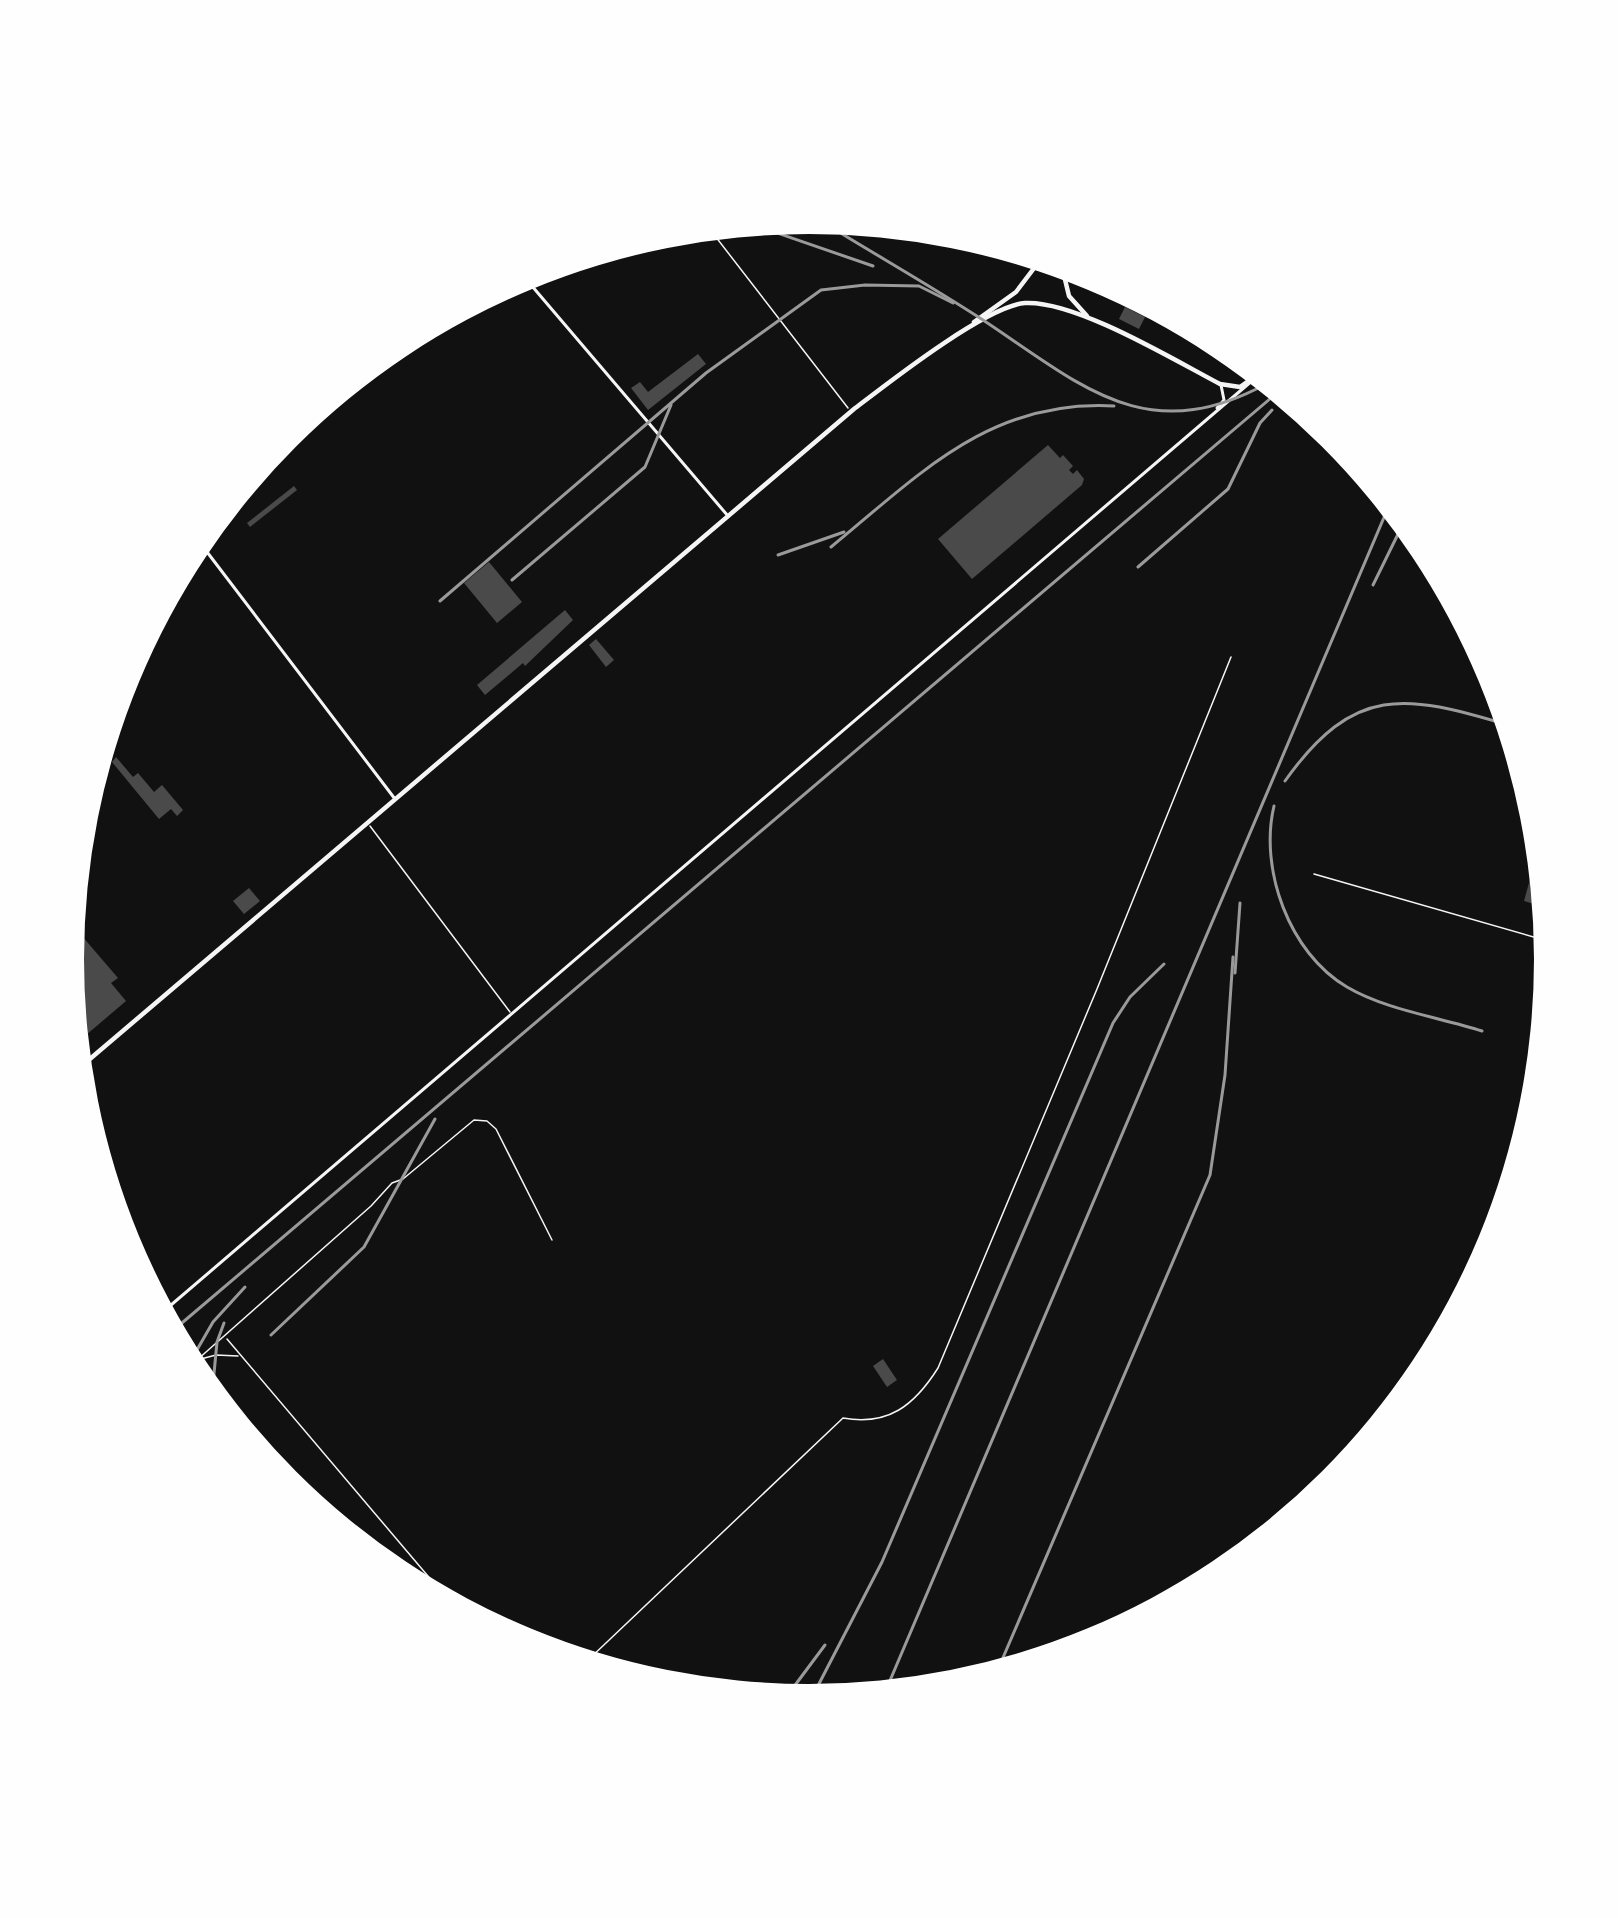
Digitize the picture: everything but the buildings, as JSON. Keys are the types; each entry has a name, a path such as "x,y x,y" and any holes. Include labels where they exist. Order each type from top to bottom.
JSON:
{"main road":[{"path":"91,1057 851,411 1016,292 1033,269"},
{"path":"1063,280 1074,303 1096,323"},
{"path":"1016,292 1018,301 1077,314 1220,384 1240,387 1247,382"},
{"path":"938,348 969,327 1024,303"}],"street":[{"path":"718,240 851,411"},
{"path":"534,288 728,515"},
{"path":"172,1304 1248,383"},
{"path":"1208,419 1224,400 1220,384"},
{"path":"208,553 396,800"},
{"path":"597,1652 843,1418 879,1420 923,1392 938,1368 1088,1011 1231,657"},
{"path":"368,824 512,1015"},
{"path":"1314,874 1533,937"},
{"path":"202,1356 392,1183 474,1120 487,1121 496,1129 552,1240"},
{"path":"225,1336 427,1575"},
{"path":"204,1358 242,1358"}],"railway":[{"path":"783,235 873,266"},
{"path":"845,236 1052,367 1116,401 1185,411 1223,403 1256,389"},
{"path":"440,601 706,373 821,290 919,286 953,303"},
{"path":"182,1323 1269,400"},
{"path":"512,580 645,467 671,405"},
{"path":"831,547 927,468 993,428 1070,407 1114,406"},
{"path":"1138,567 1228,489 1260,423 1272,410"},
{"path":"891,1679 1384,518"},
{"path":"778,555 844,532"},
{"path":"1373,585 1397,536"},
{"path":"1285,781 1310,749 1359,712 1410,704 1494,721"},
{"path":"1274,806 1270,830 1275,882 1294,931 1309,953 1327,972 1362,995 1482,1031"},
{"path":"1235,973 1240,903"},
{"path":"1003,1657 1210,1175 1225,1075 1233,957"},
{"path":"819,1684 882,1562 1113,1023 1130,997 1164,964"},
{"path":"271,1335 364,1247 435,1119"},
{"path":"198,1348 213,1322 245,1287"},
{"path":"214,1373 224,1323"},
{"path":"796,1683 825,1645"}]}
